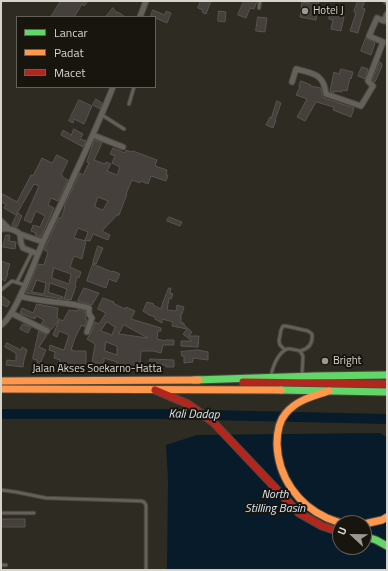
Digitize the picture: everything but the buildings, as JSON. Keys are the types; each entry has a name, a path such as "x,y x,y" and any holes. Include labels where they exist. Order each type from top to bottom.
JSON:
{"main road":[{"path":"194,380 387,375"},
{"path":"194,380 387,384"},
{"name":"Jalan Akses Soekarno-Hatta","path":"1,381 194,380"},
{"name":"Jalan Akses Soekarno-Hatta","path":"1,389 387,392"},
{"path":"155,390 188,404 213,422 300,513 322,526 332,529"},
{"path":"329,391 302,400 287,411 280,422 277,444 281,468 286,481 293,492 304,504 322,516 332,520"},
{"path":"372,522 387,517"},
{"path":"372,539 387,546"}],"street":[{"path":"140,16 146,1"},
{"path":"292,82 296,69 317,74 326,85 326,94 362,106 373,86 368,81 383,42 370,36 377,18 384,21 387,14"},
{"path":"1,325 11,314 20,296 35,253 43,242 93,135 113,88"},
{"path":"93,135 122,147"},
{"path":"1,221 8,228 20,234 43,242"},
{"path":"1,229 8,228"},
{"path":"20,234 23,248 35,253"},
{"path":"20,296 32,300 74,304 89,308 89,314 92,318 87,332"},
{"path":"11,314 47,331"}],"lane":[{"path":"259,8 260,1"},
{"path":"130,104 134,88"},
{"path":"102,115 124,130"},
{"path":"17,282 35,253"},
{"path":"1,290 14,281 25,285"},
{"path":"271,378 273,368 278,358 285,350 288,348 300,351 305,350 310,346 312,334 308,331 283,326 279,341 280,345 285,350"},
{"path":"300,351 303,356 302,377"},
{"path":"1,490 46,498 144,502 146,505 146,570"},
{"path":"1,513 34,513"},
{"path":"1,565 6,565"}],"water":[{"name":"North Stilling Basin","path":"380,433 387,437 387,570 167,570 168,480 166,445 197,435"}],"waterway":[{"name":"Kali Dadap","path":"1,414 163,414 387,419"}],"traffic: fast":[{"path":"194,380 387,375"},
{"path":"281,390 387,392"},
{"path":"372,539 387,546"}],"traffic: slow":[{"path":"1,381 199,380"},
{"path":"1,389 281,390"},
{"path":"329,391 306,399 295,405 286,413 280,424 277,444 281,468 299,498 307,506 332,520"},
{"path":"372,522 387,517"}],"traffic: jam":[{"path":"243,382 387,384"},
{"path":"155,390 188,404 213,422 299,513 322,526 332,529"}],"place":[{"name":"Hotel J","path":"305,11"},
{"name":"Bright","path":"325,361"}]}
